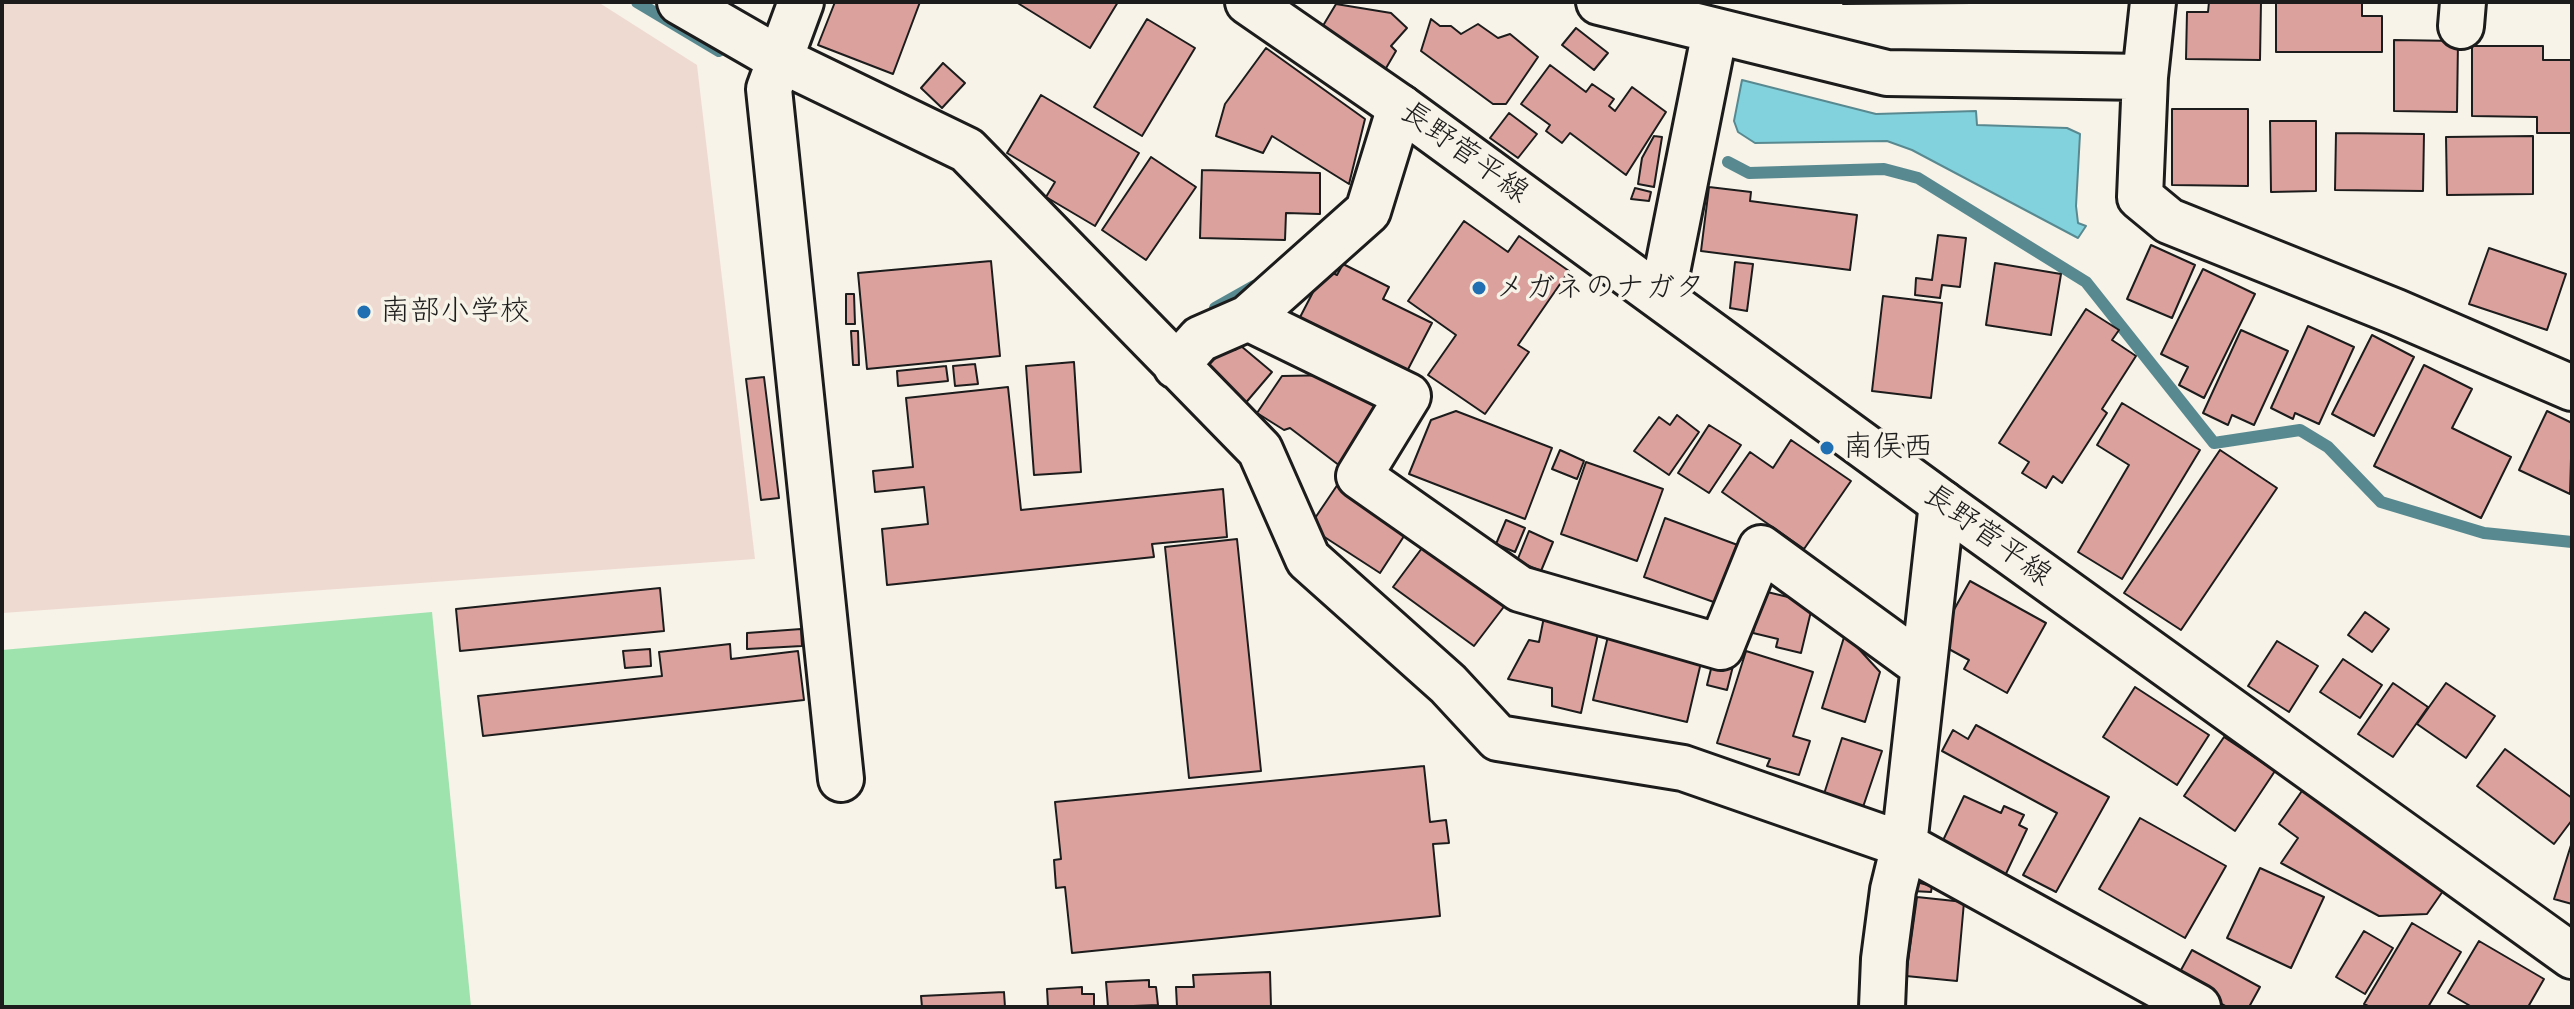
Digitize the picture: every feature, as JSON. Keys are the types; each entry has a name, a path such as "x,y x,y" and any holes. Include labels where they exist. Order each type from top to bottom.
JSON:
{"street":[{"path":"680,2 779,59 967,150 1260,450 1308,559 1448,684 1498,738 1683,768 1904,845 2198,1007"},
{"path":"801,2 769,89 841,779"},
{"name":"長野菅平線","path":"1248,2 1400,107 1942,503 2572,956"},
{"path":"1599,2 1887,73 2145,77"},
{"path":"2153,2 2145,77 2140,197 2169,221 2396,312 2572,388"},
{"path":"1662,297 1715,31"},
{"path":"1176,366 1200,339 1248,318 1368,211 1400,107"},
{"path":"1248,318 1408,396 1359,476 1520,589 1721,647 1761,548 1923,666"},
{"path":"1882,1007 1893,890 1904,845 1942,503"}],"shaded area":[{"name":"南部小学校","path":"2,2 598,2 697,65 755,559 3,613"}],"green space":[{"path":"432,612 471,1007 2,1007 2,650"}],"water":[{"path":"1742,80 1876,114 1976,111 1977,125 2067,128 2080,134 2076,206 2078,223 2086,226 2078,238 1912,150 1887,141 1755,143 1738,132 1734,121"}],"building":[{"path":"835,2 920,2 893,74 818,45"},
{"path":"1016,2 1118,2 1090,48"},
{"path":"1843,2 2099,2 1843,4"},
{"path":"2209,2 2261,2 2260,60 2186,59 2187,12 2208,12"},
{"path":"2276,2 2362,2 2362,16 2382,16 2382,52 2276,52"},
{"path":"1336,4 1391,13 1407,28 1391,46 1396,51 1382,75 1321,29"},
{"path":"1147,19 1195,48 1142,136 1094,107"},
{"path":"1431,19 1440,26 1451,26 1461,34 1478,24 1498,38 1510,34 1538,57 1506,104 1493,104 1421,51"},
{"path":"1576,28 1608,53 1594,70 1562,45"},
{"path":"2394,40 2458,41 2457,112 2394,111"},
{"path":"2472,46 2543,46 2543,60 2572,60 2572,133 2537,133 2537,117 2472,116"},
{"path":"1266,48 1365,119 1349,184 1272,136 1263,153 1216,136 1225,104"},
{"path":"943,63 965,83 942,108 921,88"},
{"path":"1550,65 1586,92 1592,84 1614,99 1609,106 1615,111 1632,87 1666,112 1626,175 1570,133 1562,143 1546,131 1550,125 1521,104"},
{"path":"1041,95 1139,153 1095,226 1046,197 1055,182 1007,153"},
{"path":"2172,109 2248,109 2248,186 2172,185"},
{"path":"1509,113 1537,134 1518,158 1490,138"},
{"path":"2270,121 2316,121 2316,191 2271,192"},
{"path":"2336,133 2424,134 2423,191 2335,190"},
{"path":"1654,136 1662,137 1654,187 1638,184 1642,158"},
{"path":"2533,136 2533,194 2447,195 2446,137"},
{"path":"1151,157 1196,187 1146,260 1102,230"},
{"path":"1202,170 1320,173 1320,214 1286,213 1285,240 1200,238"},
{"path":"1709,187 1751,192 1750,201 1857,215 1850,270 1701,251"},
{"path":"1635,188 1651,192 1649,201 1631,199"},
{"path":"1464,221 1508,252 1519,236 1569,271 1518,345 1529,352 1485,414 1428,375 1456,335 1408,301"},
{"path":"1938,235 1966,238 1960,287 1942,285 1940,298 1915,295 1916,278 1932,280"},
{"path":"2151,245 2195,265 2172,318 2127,299"},
{"path":"2489,248 2566,274 2547,330 2469,304"},
{"path":"991,261 1000,356 867,369 858,273"},
{"path":"1735,262 1753,264 1747,311 1730,308"},
{"path":"1995,263 2061,274 2051,335 1986,325"},
{"path":"1343,264 1389,287 1383,299 1432,323 1404,377 1297,323 1325,269 1337,275"},
{"path":"2203,269 2255,294 2204,398 2179,385 2188,367 2161,354"},
{"path":"846,294 854,294 855,324 846,324"},
{"path":"1883,296 1942,303 1931,398 1872,391"},
{"path":"2086,309 2119,330 2112,340 2136,356 2102,409 2107,413 2062,483 2053,476 2046,488 2022,473 2029,462 1999,443"},
{"path":"2308,326 2354,347 2319,424 2295,413 2293,419 2271,408"},
{"path":"2241,330 2288,351 2254,425 2232,415 2228,425 2203,413"},
{"path":"851,331 858,331 859,365 853,365"},
{"path":"2372,335 2414,357 2374,436 2332,414"},
{"path":"1229,345 1235,350 1241,346 1272,372 1243,406 1202,371"},
{"path":"1074,362 1081,472 1034,475 1026,366"},
{"path":"975,364 978,384 955,386 953,366"},
{"path":"2424,365 2472,389 2452,428 2511,457 2481,518 2374,466"},
{"path":"946,366 948,381 898,386 897,371"},
{"path":"1338,375 1387,411 1344,469 1290,428 1284,430 1257,413 1282,376"},
{"path":"764,377 779,498 761,500 746,379"},
{"path":"1008,387 1021,510 1223,489 1227,537 1152,544 1154,557 887,585 882,529 928,524 924,487 875,492 873,471 913,467 906,398"},
{"path":"2122,403 2200,450 2122,579 2078,552 2129,465 2097,445"},
{"path":"1456,411 1552,448 1525,519 1409,474 1431,420"},
{"path":"2547,411 2572,423 2570,494 2519,470"},
{"path":"1677,415 1699,432 1669,475 1634,451 1659,417 1670,425"},
{"path":"1709,425 1741,445 1709,493 1678,473"},
{"path":"1791,440 1851,481 1804,549 1722,492 1750,452 1773,468"},
{"path":"1560,450 1584,461 1577,479 1552,469"},
{"path":"2220,450 2277,488 2181,630 2124,593"},
{"path":"1586,462 1663,489 1637,561 1561,534"},
{"path":"1338,484 1408,530 1380,573 1309,527"},
{"path":"1665,518 1743,547 1722,605 1644,577"},
{"path":"1506,520 1525,528 1515,552 1496,544"},
{"path":"1529,531 1553,542 1541,571 1517,561"},
{"path":"1237,539 1261,771 1189,778 1165,547"},
{"path":"1428,540 1509,600 1474,646 1393,587"},
{"path":"1970,581 2046,623 2007,693 1964,669 1969,660 1936,642"},
{"path":"660,588 664,631 460,651 456,609"},
{"path":"1763,591 1813,603 1801,653 1776,647 1778,639 1753,633"},
{"path":"2365,612 2389,629 2372,652 2348,635"},
{"path":"1544,617 1599,629 1581,713 1552,706 1552,688 1508,679 1529,640 1539,642"},
{"path":"801,629 802,646 747,649 747,633"},
{"path":"1609,632 1703,654 1687,722 1593,700"},
{"path":"1845,634 1880,672 1865,722 1822,708"},
{"path":"2277,641 2318,666 2289,712 2248,686"},
{"path":"730,644 731,659 798,651 804,700 483,736 478,696 662,676 659,652"},
{"path":"650,649 651,666 625,668 623,651"},
{"path":"1746,651 1813,672 1793,736 1810,741 1799,775 1767,766 1770,759 1717,743"},
{"path":"1714,657 1734,662 1727,690 1707,685"},
{"path":"2343,659 2382,685 2360,718 2320,692"},
{"path":"2393,683 2428,707 2393,757 2358,734"},
{"path":"2446,683 2495,716 2466,758 2417,724"},
{"path":"2135,687 2209,735 2177,785 2103,737"},
{"path":"1976,725 2109,797 2056,892 2023,875 2057,813 1942,751 1953,730 1968,739"},
{"path":"2224,737 2275,771 2235,831 2184,796"},
{"path":"1842,738 1882,751 1863,807 1824,794"},
{"path":"2505,749 2572,798 2572,820 2554,844 2477,786"},
{"path":"1424,766 1430,822 1446,820 1449,843 1433,844 1440,916 1072,953 1065,887 1056,888 1054,860 1061,859 1055,802"},
{"path":"2304,788 2443,891 2427,914 2379,916 2281,863 2298,838 2279,824"},
{"path":"1964,796 2001,813 2004,806 2024,815 2019,825 2027,829 2003,880 1938,851"},
{"path":"2140,818 2226,866 2185,938 2099,889"},
{"path":"2572,842 2572,904 2554,899"},
{"path":"2260,868 2324,897 2291,968 2227,938"},
{"path":"1912,881 1932,886 1931,892 1912,891"},
{"path":"1917,897 1964,902 1957,981 1906,976"},
{"path":"2412,923 2461,952 2428,1007 2370,1007 2364,1004"},
{"path":"2364,931 2393,948 2365,994 2336,977"},
{"path":"2479,941 2544,979 2528,1007 2472,1007 2448,993"},
{"path":"2192,950 2260,987 2249,1007 2227,1007 2176,979"},
{"path":"1270,972 1271,1007 1177,1007 1176,987 1194,987 1193,975"},
{"path":"1149,980 1149,987 1156,987 1158,1005 1108,1007 1106,982"},
{"path":"1082,987 1082,994 1094,994 1094,1007 1048,1007 1047,989"},
{"path":"1004,992 1005,1007 922,1007 921,996"}],"waterway":[{"path":"637,2 719,51"},
{"path":"1728,162 1749,173 1884,169 1918,178 2086,282 2214,443 2300,430 2328,447 2381,502 2484,533 2572,542"},
{"path":"1215,308 1254,286"}],"place":[{"name":"メガネのナガタ","path":"1479,288"},
{"name":"南部小学校","path":"364,312"},
{"name":"南俣西","path":"1827,448"}]}
